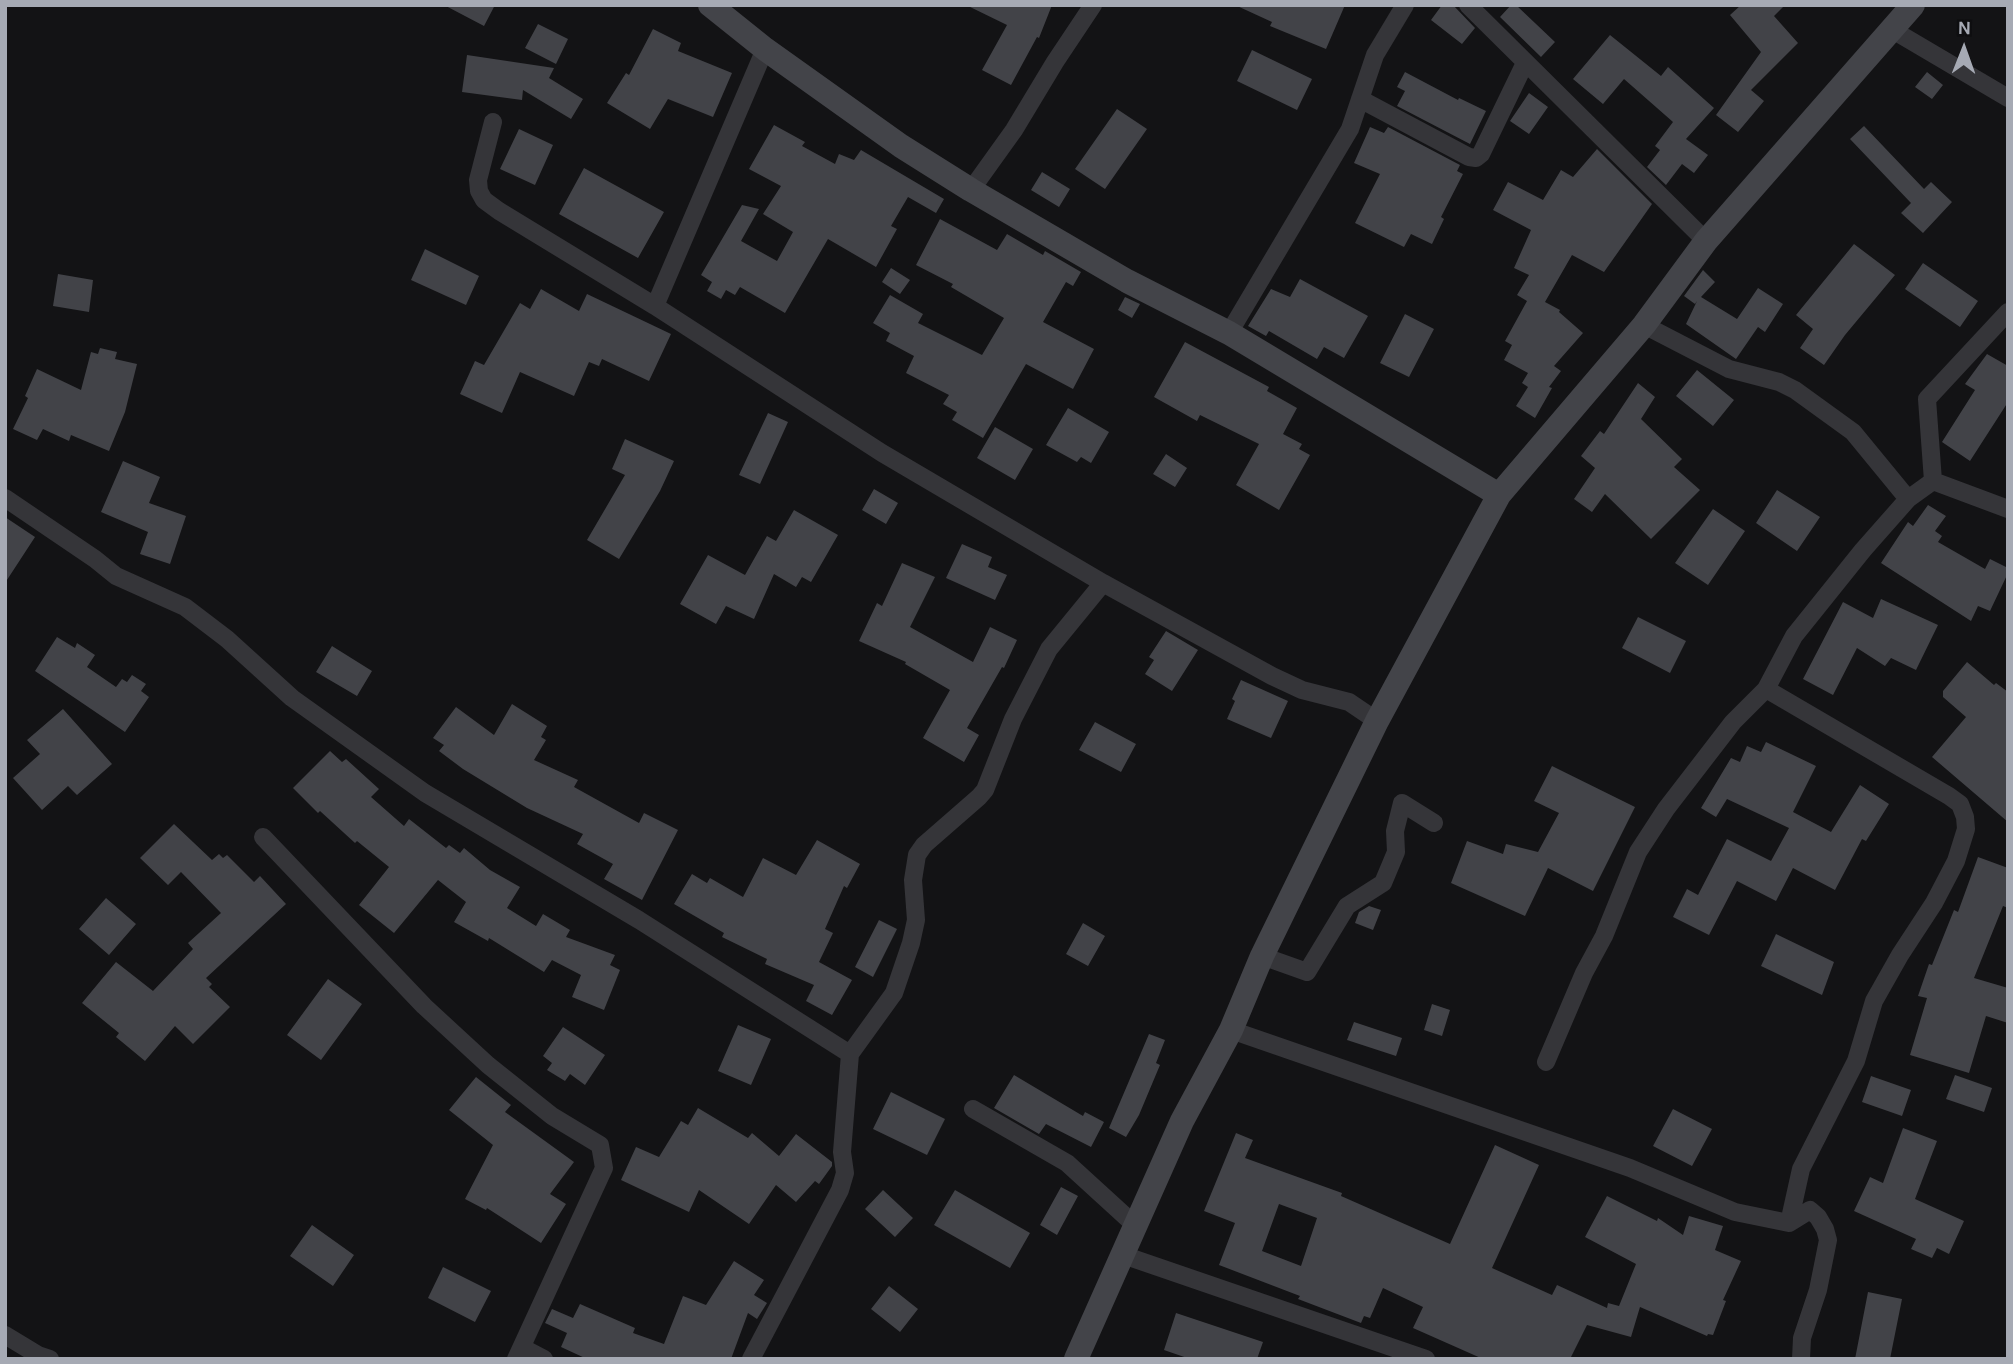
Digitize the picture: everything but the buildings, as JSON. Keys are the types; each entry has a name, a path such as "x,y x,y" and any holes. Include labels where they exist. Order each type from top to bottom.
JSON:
{"main road":[{"path":"710,5 765,49 901,146 971,190 1127,281 1229,333 1499,495"},
{"path":"1076,1359 1182,1121 1231,1030 1262,956 1377,721 1499,495 1644,325 1706,241 1913,5"}],"street":[{"path":"971,190 1014,130 1093,5"},
{"path":"1229,333 1350,129 1375,55 1405,5"},
{"path":"1468,5 1706,241"},
{"path":"1891,29 2008,98"},
{"path":"655,306 765,49"},
{"path":"1360,99 1469,157 1476,158 1481,154 1525,63"},
{"path":"493,122 478,180 479,191 484,200 655,306 882,453 1103,583 1272,676 1302,690 1349,702 1377,721"},
{"path":"1933,481 1927,399 2008,312"},
{"path":"1644,325 1730,369 1779,382 1795,390 1853,432 1908,499"},
{"path":"1546,1062 1584,973 1604,936 1638,852 1666,809 1733,722 1766,689 1794,636 1863,550 1908,499 1933,481"},
{"path":"1933,481 2008,509"},
{"path":"5,498 116,576 185,607 227,639 292,698 425,793 639,920 850,1054"},
{"path":"751,1359 839,1190 845,1173 842,1152 850,1054 894,993 907,956 916,920 913,880 917,855 924,845 985,790 1013,719 1049,649 1103,583"},
{"path":"1766,689 1949,796 1960,804 1966,828 1956,861 1934,903 1874,1001 1856,1061 1801,1170 1789,1223"},
{"path":"1262,956 1307,972 1347,906 1383,883 1396,852 1395,831 1402,803 1434,823"},
{"path":"263,837 424,1006 488,1065 552,1116 600,1144 604,1168 519,1353 544,1359"},
{"path":"1231,1030 1630,1168 1735,1212 1789,1223 1810,1210 1825,1228 1828,1240 1818,1290 1802,1338 1801,1359"},
{"path":"973,1110 1067,1163 1136,1226"},
{"path":"1123,1255 1426,1359"},
{"path":"5,1335 38,1355 50,1359"}]}
